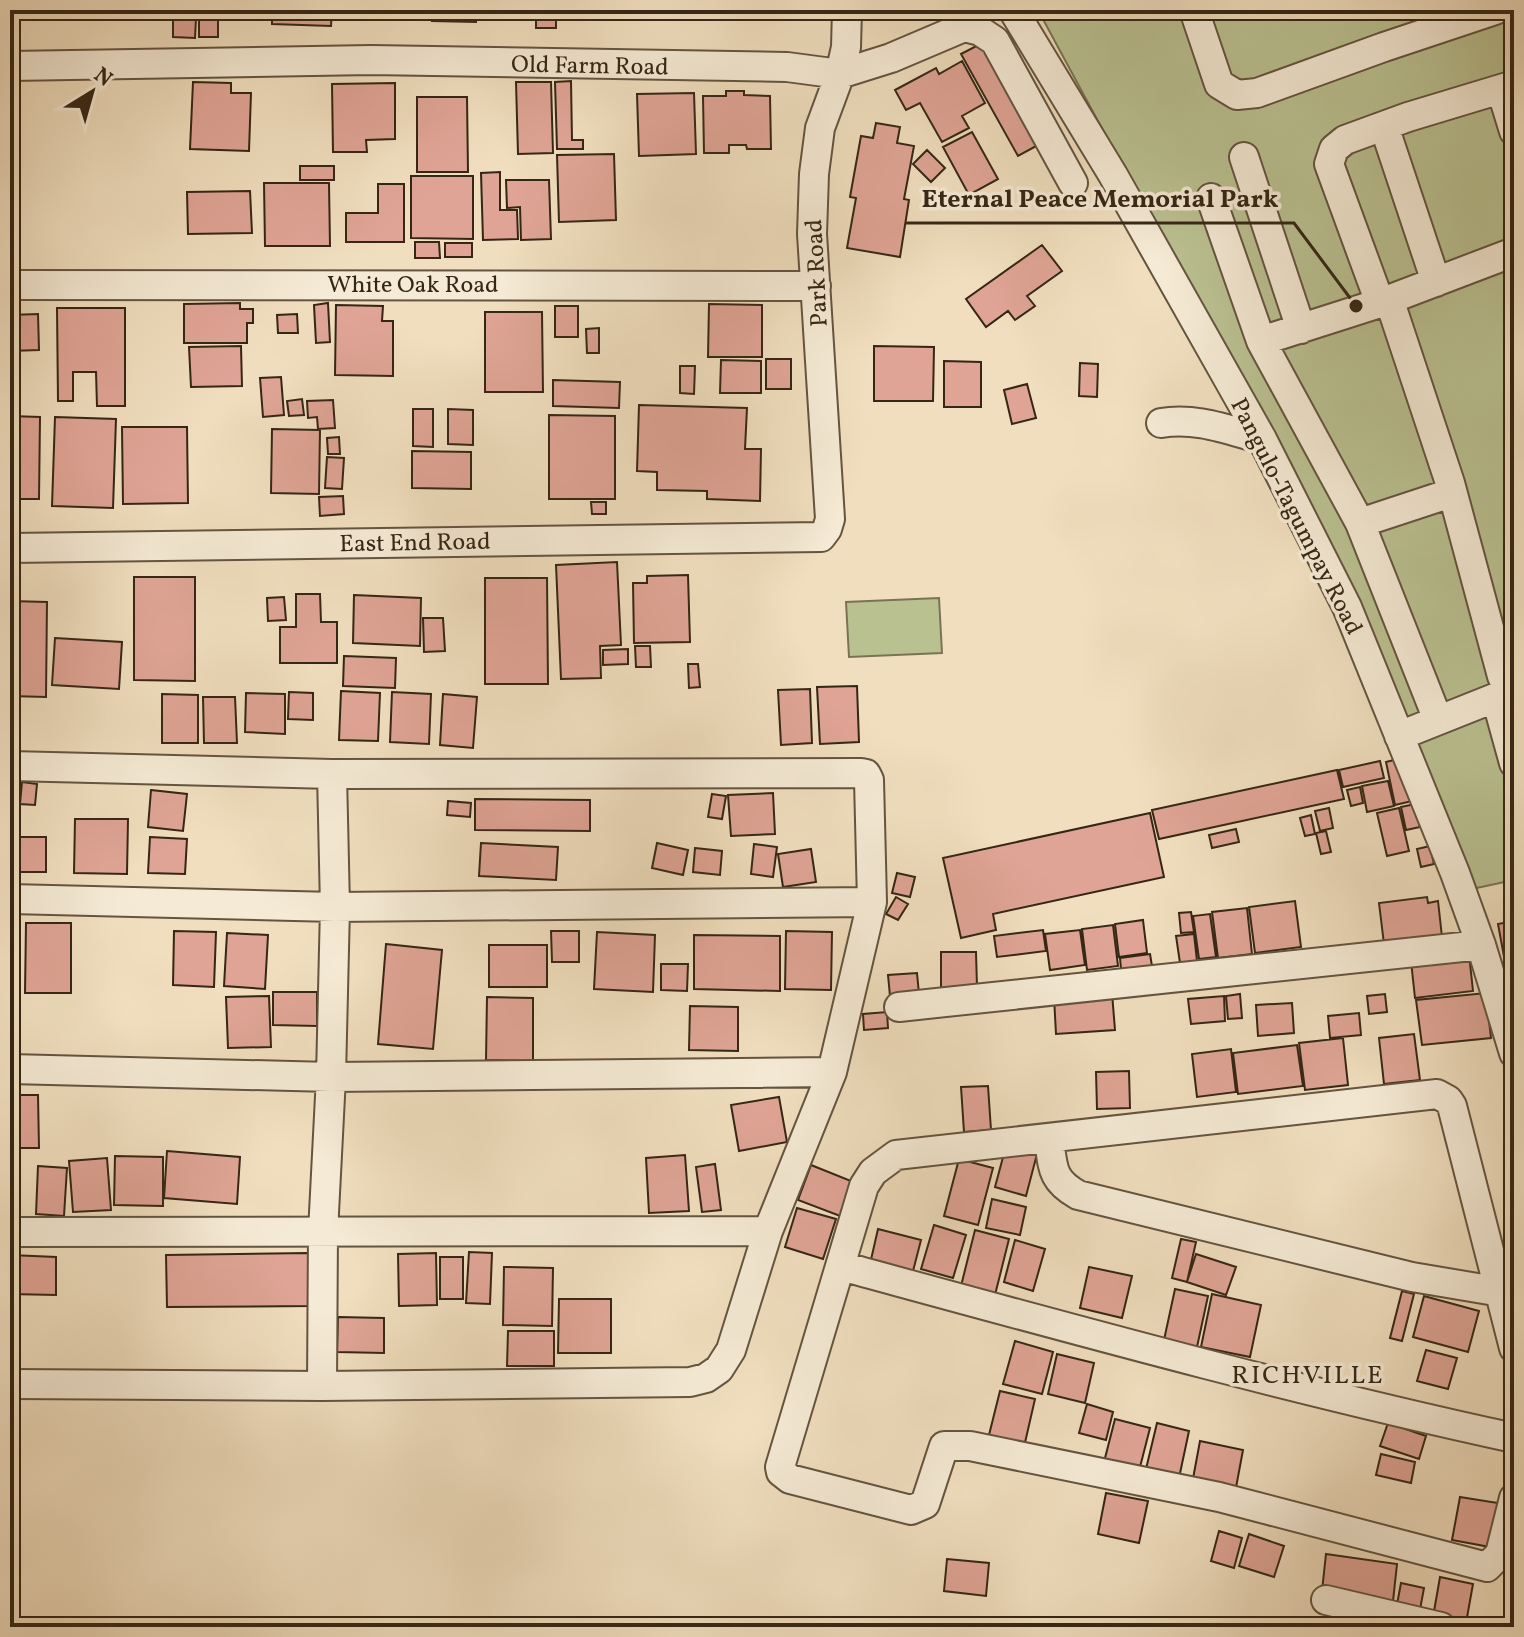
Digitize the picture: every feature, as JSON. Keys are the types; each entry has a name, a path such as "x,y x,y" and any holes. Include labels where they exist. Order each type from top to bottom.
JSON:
{"street":[{"name":"Park Road","path":"821,537 830,519 812,234 814,174 820,128 840,74 846,47 847,10"},
{"name":"Pangulo-Tagumpay Road","path":"1013,10 1113,175 1262,439 1347,607 1455,873 1514,1053"},
{"path":"1194,10 1219,84 1237,95 1257,93 1495,10"},
{"name":"Old Farm Road","path":"10,66 371,60 787,67 840,74 891,58 964,27 980,31 995,41 1073,183"},
{"path":"1514,131 1508,87 1345,140 1334,149 1329,164 1384,301 1451,493 1507,693 1514,763"},
{"path":"1384,126 1436,282"},
{"path":"1244,157 1301,329"},
{"path":"1211,198 1261,341 1360,523 1438,720"},
{"path":"1261,341 1384,301 1514,252"},
{"name":"White Oak Road","path":"10,285 816,286"},
{"path":"1161,423 1197,421 1262,439"},
{"path":"1360,523 1451,493"},
{"name":"East End Road","path":"10,548 821,537"},
{"path":"1399,736 1507,693"},
{"path":"10,766 332,774 861,773 866,774 869,780 872,902 832,1072 768,1231 731,1350 719,1369 706,1378 690,1382 322,1386 10,1384"},
{"path":"322,1386 323,1232 335,907 332,774"},
{"path":"10,899 335,907 872,902"},
{"path":"899,1007 1481,945"},
{"path":"10,1069 331,1077 832,1072"},
{"path":"1514,1348 1452,1106 1437,1094 896,1155 873,1172 864,1186 781,1463 781,1472 790,1479 911,1510 925,1504 941,1449 949,1444 970,1446 1219,1497 1487,1567 1500,1554 1514,1498"},
{"path":"1049,1139 1055,1175 1063,1187 1078,1195 1412,1277 1501,1292"},
{"path":"10,1232 768,1231"},
{"path":"841,1266 1103,1337 1406,1414 1514,1438"},
{"path":"1326,1600 1441,1627"}],"green space":[{"path":"1038,10 1514,10 1514,880 1467,890 1358,603"},
{"path":"939,598 942,653 849,657 846,602"}],"building":[{"path":"126,10 157,10 157,19 126,19"},
{"path":"272,10 332,10 331,26 272,24"},
{"path":"341,10 395,10 394,19 341,17"},
{"path":"433,10 476,10 476,22 432,21"},
{"path":"536,10 556,10 556,28 536,28"},
{"path":"199,17 218,17 218,37 199,37"},
{"path":"173,18 196,18 195,38 173,37"},
{"path":"982,43 1038,145 1018,156 961,54"},
{"path":"962,61 985,103 962,116 969,128 942,142 920,103 906,110 895,90 936,68 939,74"},
{"path":"571,81 572,140 583,140 583,149 557,149 555,82"},
{"path":"193,82 231,83 231,93 251,93 249,151 190,149"},
{"path":"516,82 551,82 553,153 518,154"},
{"path":"395,83 395,139 366,140 367,152 333,152 332,84"},
{"path":"726,91 770,96 771,149 729,145 729,153 704,153 703,96 726,96"},
{"path":"694,93 696,154 639,156 637,94"},
{"path":"417,97 467,97 468,172 417,172"},
{"path":"876,123 900,127 897,143 914,146 904,199 909,200 900,257 847,248 856,198 850,197 861,136 873,138"},
{"path":"972,132 998,179 969,195 943,147"},
{"path":"927,150 945,168 931,182 913,164"},
{"path":"614,154 616,220 559,222 557,155"},
{"path":"300,166 334,166 334,180 300,180"},
{"path":"500,172 500,210 517,210 518,239 483,240 481,173"},
{"path":"411,176 473,176 473,239 411,238"},
{"path":"506,180 549,180 551,239 521,240 520,207 507,208"},
{"path":"264,183 329,183 330,246 265,246"},
{"path":"378,184 404,184 404,242 346,242 346,213 378,213"},
{"path":"250,191 252,233 188,234 187,192"},
{"path":"415,242 439,242 440,258 415,258"},
{"path":"445,243 472,243 472,257 445,257"},
{"path":"1042,245 1062,271 1027,296 1035,306 1015,320 1008,311 986,327 966,299"},
{"path":"240,303 240,309 253,309 253,323 247,323 247,343 184,343 184,304"},
{"path":"328,303 330,342 316,343 314,305"},
{"path":"709,304 762,305 762,357 708,357"},
{"path":"336,305 383,306 382,321 393,321 393,376 335,375"},
{"path":"555,306 578,306 578,337 555,337"},
{"path":"57,308 125,308 125,406 97,406 96,372 73,372 73,401 58,401"},
{"path":"485,312 542,312 543,392 485,392"},
{"path":"38,314 39,350 10,351 10,315"},
{"path":"297,314 298,333 278,333 277,315"},
{"path":"599,328 599,353 587,353 586,329"},
{"path":"241,346 242,386 191,387 189,347"},
{"path":"874,346 934,347 933,401 874,401"},
{"path":"766,359 791,359 791,389 766,389"},
{"path":"721,360 761,361 761,393 720,393"},
{"path":"944,361 981,362 981,407 944,407"},
{"path":"1080,363 1098,364 1097,397 1079,396"},
{"path":"680,366 695,366 694,394 680,393"},
{"path":"281,377 284,415 263,417 260,378"},
{"path":"553,380 620,382 619,408 553,406"},
{"path":"1027,384 1036,418 1012,424 1004,390"},
{"path":"302,399 304,415 289,416 287,401"},
{"path":"333,400 335,428 318,429 317,417 308,418 307,401"},
{"path":"639,405 747,408 745,449 761,449 760,501 707,499 707,491 657,490 657,472 637,471"},
{"path":"413,409 433,409 433,447 413,446"},
{"path":"448,409 473,410 473,445 448,444"},
{"path":"549,415 615,416 615,499 549,499"},
{"path":"10,416 40,417 39,499 10,499"},
{"path":"55,417 116,419 113,508 52,506"},
{"path":"122,427 187,427 188,503 123,504"},
{"path":"272,429 320,430 319,494 271,493"},
{"path":"339,437 340,454 328,454 327,438"},
{"path":"412,451 471,452 471,489 412,488"},
{"path":"327,457 344,458 342,489 325,488"},
{"path":"343,496 344,514 320,516 319,497"},
{"path":"591,502 606,502 606,514 592,514"},
{"path":"617,562 621,645 600,646 601,678 561,679 556,565"},
{"path":"688,575 690,642 634,643 633,583 647,583 647,576"},
{"path":"134,577 195,577 195,681 134,680"},
{"path":"485,578 547,578 548,684 485,684"},
{"path":"296,594 320,594 321,622 337,622 337,663 280,663 280,627 296,627"},
{"path":"354,595 421,598 420,646 353,643"},
{"path":"284,597 286,620 268,621 267,598"},
{"path":"10,601 47,602 46,697 10,696"},
{"path":"423,618 443,618 445,651 424,652"},
{"path":"55,638 122,642 119,689 52,685"},
{"path":"635,646 650,646 651,667 636,667"},
{"path":"628,649 628,664 603,665 603,650"},
{"path":"344,656 396,658 395,688 343,686"},
{"path":"688,664 698,664 700,687 689,688"},
{"path":"857,686 859,742 820,744 817,687"},
{"path":"810,689 812,743 781,745 778,690"},
{"path":"341,691 380,693 378,741 339,740"},
{"path":"289,692 313,693 313,720 288,719"},
{"path":"392,692 431,694 429,744 390,742"},
{"path":"246,693 285,694 285,734 245,732"},
{"path":"162,694 198,695 198,743 162,743"},
{"path":"443,694 477,697 473,748 440,745"},
{"path":"203,697 235,697 237,743 204,743"},
{"path":"1402,758 1412,801 1395,805 1386,762"},
{"path":"1380,761 1384,778 1343,787 1339,770"},
{"path":"1337,770 1344,799 1159,839 1152,810"},
{"path":"1388,781 1394,806 1367,812 1362,786"},
{"path":"10,782 19,782 19,825 10,825"},
{"path":"22,782 37,784 35,805 20,804"},
{"path":"1360,787 1363,803 1351,806 1347,790"},
{"path":"151,790 187,794 183,831 148,827"},
{"path":"773,793 775,834 731,836 728,795"},
{"path":"712,794 726,796 722,819 708,817"},
{"path":"475,799 590,800 590,831 475,830"},
{"path":"448,801 471,803 470,817 447,815"},
{"path":"1415,804 1420,827 1406,830 1401,807"},
{"path":"1329,808 1333,828 1320,831 1315,811"},
{"path":"1399,808 1409,851 1387,856 1377,813"},
{"path":"1150,813 1164,877 993,914 996,930 961,938 943,858"},
{"path":"1311,815 1315,834 1305,836 1300,818"},
{"path":"75,819 128,819 127,874 74,873"},
{"path":"1236,829 1239,842 1212,848 1209,835"},
{"path":"1326,831 1331,852 1321,854 1316,833"},
{"path":"10,837 46,837 46,872 10,872"},
{"path":"150,837 187,839 185,874 148,873"},
{"path":"481,843 558,847 556,880 479,876"},
{"path":"657,843 688,850 683,875 652,868"},
{"path":"754,844 777,847 773,877 751,874"},
{"path":"1430,846 1434,864 1421,867 1417,849"},
{"path":"695,848 722,851 720,875 693,872"},
{"path":"811,849 816,882 783,887 778,854"},
{"path":"897,873 915,877 910,897 892,893"},
{"path":"896,897 908,904 898,920 886,914"},
{"path":"1427,897 1428,903 1438,901 1442,937 1384,944 1379,903"},
{"path":"1295,901 1301,947 1255,953 1249,907"},
{"path":"1247,908 1252,954 1218,958 1212,912"},
{"path":"1191,912 1194,932 1181,933 1179,913"},
{"path":"1210,914 1216,957 1199,959 1193,916"},
{"path":"1143,920 1147,953 1119,957 1115,924"},
{"path":"1514,921 1514,960 1505,962 1498,924"},
{"path":"26,923 71,923 71,993 25,993"},
{"path":"1113,925 1118,966 1087,970 1082,929"},
{"path":"1043,930 1046,951 997,957 994,936"},
{"path":"1080,930 1085,965 1050,970 1045,934"},
{"path":"174,931 216,932 214,987 173,985"},
{"path":"551,931 579,931 579,962 552,962"},
{"path":"786,931 832,932 831,990 785,989"},
{"path":"597,932 655,935 653,992 594,989"},
{"path":"227,933 268,935 265,989 224,986"},
{"path":"1194,934 1197,961 1180,963 1176,936"},
{"path":"694,935 780,936 780,991 694,989"},
{"path":"386,944 442,950 433,1049 378,1044"},
{"path":"489,945 547,945 547,987 489,987"},
{"path":"941,952 976,952 977,987 941,988"},
{"path":"1150,954 1152,966 1121,969 1120,958"},
{"path":"1469,954 1473,991 1415,998 1411,961"},
{"path":"661,964 688,964 687,991 661,990"},
{"path":"917,973 919,994 890,996 888,975"},
{"path":"273,992 317,992 317,1026 273,1025"},
{"path":"1112,993 1115,1030 1056,1034 1054,997"},
{"path":"1486,993 1491,1038 1422,1045 1416,1000"},
{"path":"1240,994 1242,1018 1228,1019 1226,996"},
{"path":"1385,994 1387,1012 1369,1014 1367,996"},
{"path":"269,996 271,1047 228,1048 226,997"},
{"path":"1224,996 1225,1021 1191,1024 1188,999"},
{"path":"487,997 533,998 533,1061 486,1060"},
{"path":"1292,1003 1294,1033 1258,1036 1256,1005"},
{"path":"690,1006 738,1007 738,1051 689,1050"},
{"path":"887,1012 888,1028 864,1030 863,1014"},
{"path":"1359,1013 1361,1035 1330,1038 1328,1016"},
{"path":"1414,1034 1420,1080 1384,1084 1379,1038"},
{"path":"1343,1038 1348,1085 1305,1090 1299,1043"},
{"path":"1297,1045 1303,1086 1238,1094 1233,1053"},
{"path":"1231,1049 1236,1092 1197,1097 1192,1054"},
{"path":"1129,1071 1130,1108 1097,1109 1096,1072"},
{"path":"988,1086 991,1130 964,1132 961,1087"},
{"path":"10,1095 38,1095 39,1148 10,1148"},
{"path":"779,1097 787,1142 739,1151 731,1105"},
{"path":"1006,1146 1037,1154 1026,1196 995,1187"},
{"path":"167,1151 240,1157 237,1204 164,1198"},
{"path":"685,1155 689,1211 649,1213 646,1158"},
{"path":"115,1156 163,1157 163,1206 114,1205"},
{"path":"107,1158 111,1210 73,1212 69,1161"},
{"path":"959,1159 993,1168 978,1225 944,1216"},
{"path":"715,1164 721,1210 702,1212 696,1167"},
{"path":"811,1165 861,1185 848,1219 798,1200"},
{"path":"38,1166 67,1168 64,1216 36,1214"},
{"path":"992,1199 1026,1207 1020,1235 986,1228"},
{"path":"797,1208 836,1219 823,1259 785,1247"},
{"path":"934,1225 966,1235 953,1278 921,1269"},
{"path":"878,1229 921,1240 912,1275 870,1264"},
{"path":"975,1230 1009,1239 995,1295 961,1286"},
{"path":"1181,1239 1196,1242 1187,1282 1172,1278"},
{"path":"1015,1240 1045,1249 1033,1291 1004,1282"},
{"path":"469,1252 492,1253 490,1304 466,1303"},
{"path":"309,1253 311,1306 167,1307 166,1255"},
{"path":"436,1253 437,1305 399,1306 398,1254"},
{"path":"1196,1254 1236,1267 1226,1295 1187,1282"},
{"path":"10,1255 56,1257 56,1295 10,1294"},
{"path":"440,1257 463,1257 463,1299 440,1299"},
{"path":"504,1267 553,1268 552,1326 503,1325"},
{"path":"1089,1267 1132,1276 1122,1318 1080,1308"},
{"path":"1175,1289 1208,1296 1197,1347 1164,1340"},
{"path":"1402,1291 1414,1294 1402,1341 1390,1338"},
{"path":"1212,1294 1261,1305 1250,1357 1201,1347"},
{"path":"1424,1296 1479,1311 1468,1352 1413,1337"},
{"path":"559,1299 611,1299 611,1353 558,1353"},
{"path":"338,1317 384,1318 384,1353 337,1352"},
{"path":"508,1331 554,1331 554,1366 507,1366"},
{"path":"1015,1341 1053,1352 1042,1394 1003,1384"},
{"path":"1426,1350 1457,1358 1448,1389 1417,1381"},
{"path":"1057,1354 1094,1363 1085,1403 1048,1394"},
{"path":"1000,1391 1035,1399 1024,1447 988,1439"},
{"path":"1087,1404 1113,1412 1106,1440 1079,1433"},
{"path":"1115,1419 1150,1428 1139,1471 1104,1462"},
{"path":"1157,1423 1189,1431 1179,1478 1146,1469"},
{"path":"1388,1423 1426,1436 1419,1459 1380,1446"},
{"path":"1200,1441 1243,1450 1235,1493 1192,1484"},
{"path":"1381,1454 1415,1462 1411,1483 1376,1475"},
{"path":"1106,1493 1148,1501 1139,1543 1098,1534"},
{"path":"1460,1497 1498,1503 1490,1547 1452,1540"},
{"path":"1219,1531 1242,1538 1234,1568 1211,1561"},
{"path":"1249,1534 1284,1546 1274,1577 1239,1566"},
{"path":"1326,1554 1397,1564 1393,1601 1322,1591"},
{"path":"947,1559 989,1563 986,1596 944,1591"},
{"path":"1440,1577 1473,1584 1466,1623 1433,1617"},
{"path":"1401,1583 1424,1588 1419,1615 1396,1610"}],"place":[{"name":"Eternal Peace Memorial Park","path":"1356,306"}],"district":[{"name":"RICHVILLE","path":"1308,1374"}]}
